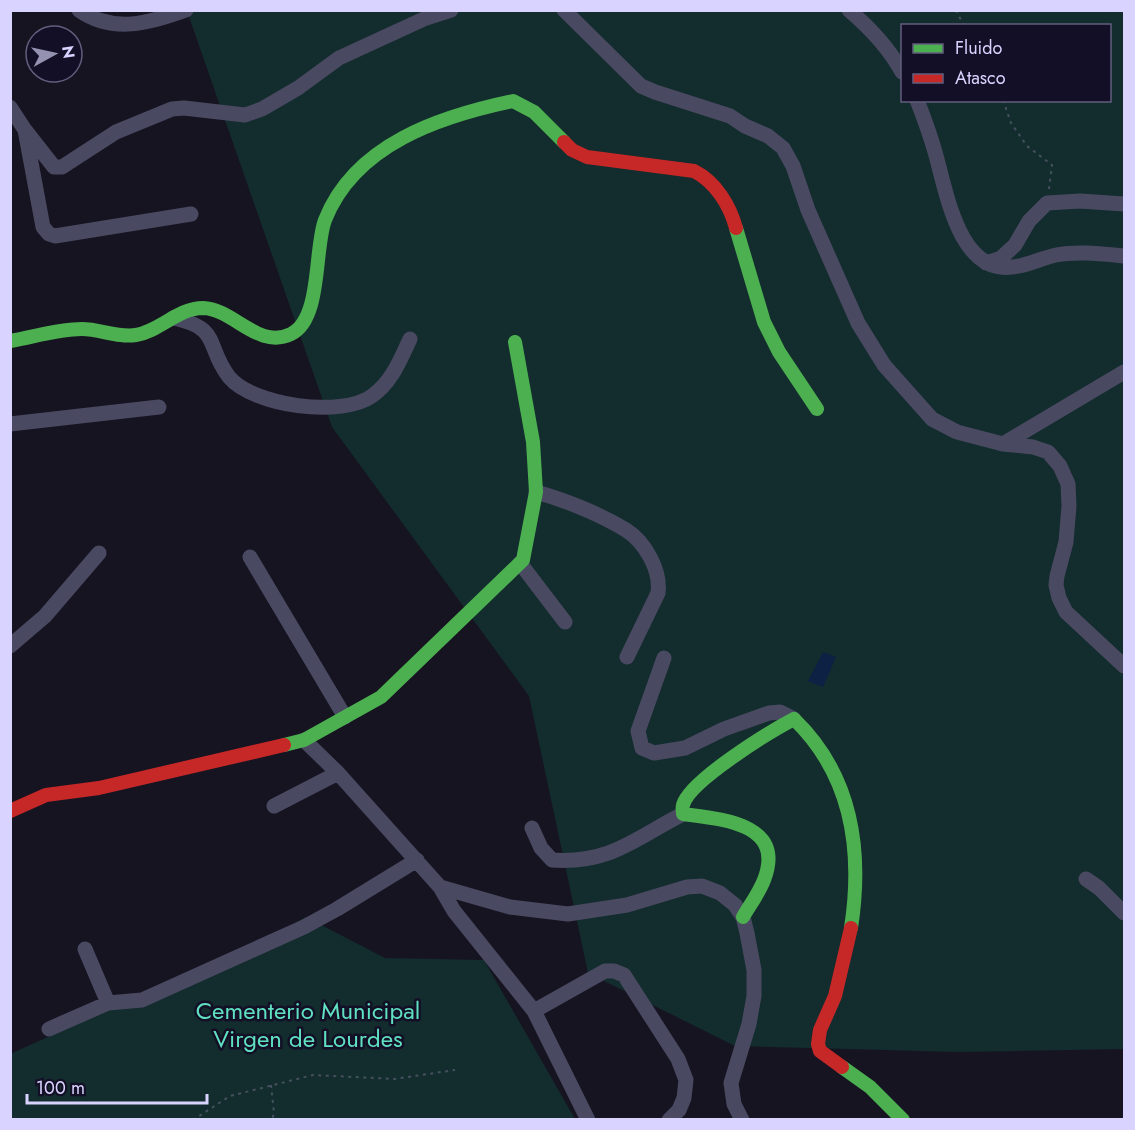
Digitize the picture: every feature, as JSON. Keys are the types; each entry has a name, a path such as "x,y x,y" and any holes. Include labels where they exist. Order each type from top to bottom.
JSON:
{"street":[{"path":"79,10 91,19 114,24 151,23 186,10"},
{"path":"10,107 54,167 62,167 116,132 172,109 184,108 245,115 262,109 298,88 339,58 426,18 451,10"},
{"path":"564,10 641,86 730,116 745,126 768,136 783,148 793,166 808,210 858,323 884,365 932,418 957,432 1003,444 1033,447 1048,452 1060,466 1068,483 1069,506 1066,543 1056,585 1059,598 1066,612 1125,666"},
{"path":"849,10 875,34 901,68"},
{"path":"10,341 80,329 98,329 113,334 136,335 172,318 201,308 218,310 267,338 288,336 301,328 308,311 324,221 338,196 354,175 384,150 417,129 468,111 513,101 534,112 572,150 587,157 694,171 706,177 731,210 764,322 779,352 817,409"},
{"path":"918,102 929,130 954,221 978,256 986,262 993,267 1012,267 1057,255 1088,253 1125,256"},
{"path":"25,130 43,227 49,234 55,236 191,214"},
{"path":"986,262 1001,258 1015,244 1029,221 1047,203 1080,201 1125,204"},
{"path":"172,318 192,322 202,328 230,377 243,388 275,402 309,408 336,408 371,397 391,378 410,339"},
{"path":"10,811 46,795 99,788 304,740 381,697 523,561 536,492 533,442 515,342"},
{"path":"1003,444 1125,372"},
{"path":"10,424 159,407"},
{"path":"536,492 564,500 626,530 637,539 657,572 658,593 627,657"},
{"path":"10,646 45,616 99,553"},
{"path":"250,557 345,717"},
{"path":"520,563 565,622"},
{"path":"664,658 638,731 642,748 654,753 686,748 724,729 769,713 780,712 794,719 813,738 828,759 846,800 856,855 854,907 839,983 820,1031 818,1044 820,1051 870,1088 903,1119"},
{"path":"683,814 683,805 701,784 752,744 794,719"},
{"path":"304,740 338,773 440,887 454,911 534,1011 588,1119"},
{"path":"274,806 338,773"},
{"path":"532,828 541,848 552,860 569,861 613,853 683,814 753,828 761,836 767,849 768,863 765,878 742,917"},
{"path":"49,1029 108,1003 142,999 304,927 417,860"},
{"path":"1086,879 1125,913"},
{"path":"440,887 510,907 568,914 627,905 687,887 702,886 720,892 735,905 742,917 754,970 754,996 749,1024 731,1083 734,1104 742,1119"},
{"path":"85,949 108,1003"},
{"path":"534,1011 605,971 614,971 624,975 678,1059 686,1080 684,1098 679,1110 669,1119"}],"path":[{"path":"957,10 963,24"},
{"path":"1004,102 1011,123 1027,146 1052,165 1047,203"},
{"path":"193,1119 230,1096 313,1075 394,1079 455,1070"},
{"path":"271,1085 274,1113 272,1119"}],"green space":[{"path":"187,11 1124,11 1124,1049 958,1052 735,1046 588,973 529,696 332,427"},
{"name":"Cementerio Municipal Virgen de Lourdes","path":"306,917 385,958 484,960 575,1119 11,1119 10,1054 259,942"}],"water":[{"path":"823,652 836,657 823,687 808,681"}],"traffic: fast":[{"path":"10,341 73,329 136,335 145,333 177,315 203,308 214,310 268,337 279,338 291,334 301,326 308,314 316,282 325,220 339,194 357,171 379,153 430,125 457,115 513,101 534,112 564,142"},
{"path":"736,228 764,322 779,352 817,409"},
{"path":"284,745 304,740 381,697 523,560 536,492 533,442 515,342"},
{"path":"743,917 764,880 768,861 766,846 758,835 731,822 683,814 683,805 689,795 715,770 750,745 794,719 814,741 829,764 841,789 849,815 854,842 855,870 851,928"},
{"path":"842,1067 870,1087 903,1120"}],"traffic: jam":[{"path":"564,142 572,150 587,157 694,171 709,181 721,195 736,228"},
{"path":"10,811 46,795 99,788 284,745"},
{"path":"842,1067 820,1051 818,1044 820,1030 835,996 851,928"}]}
